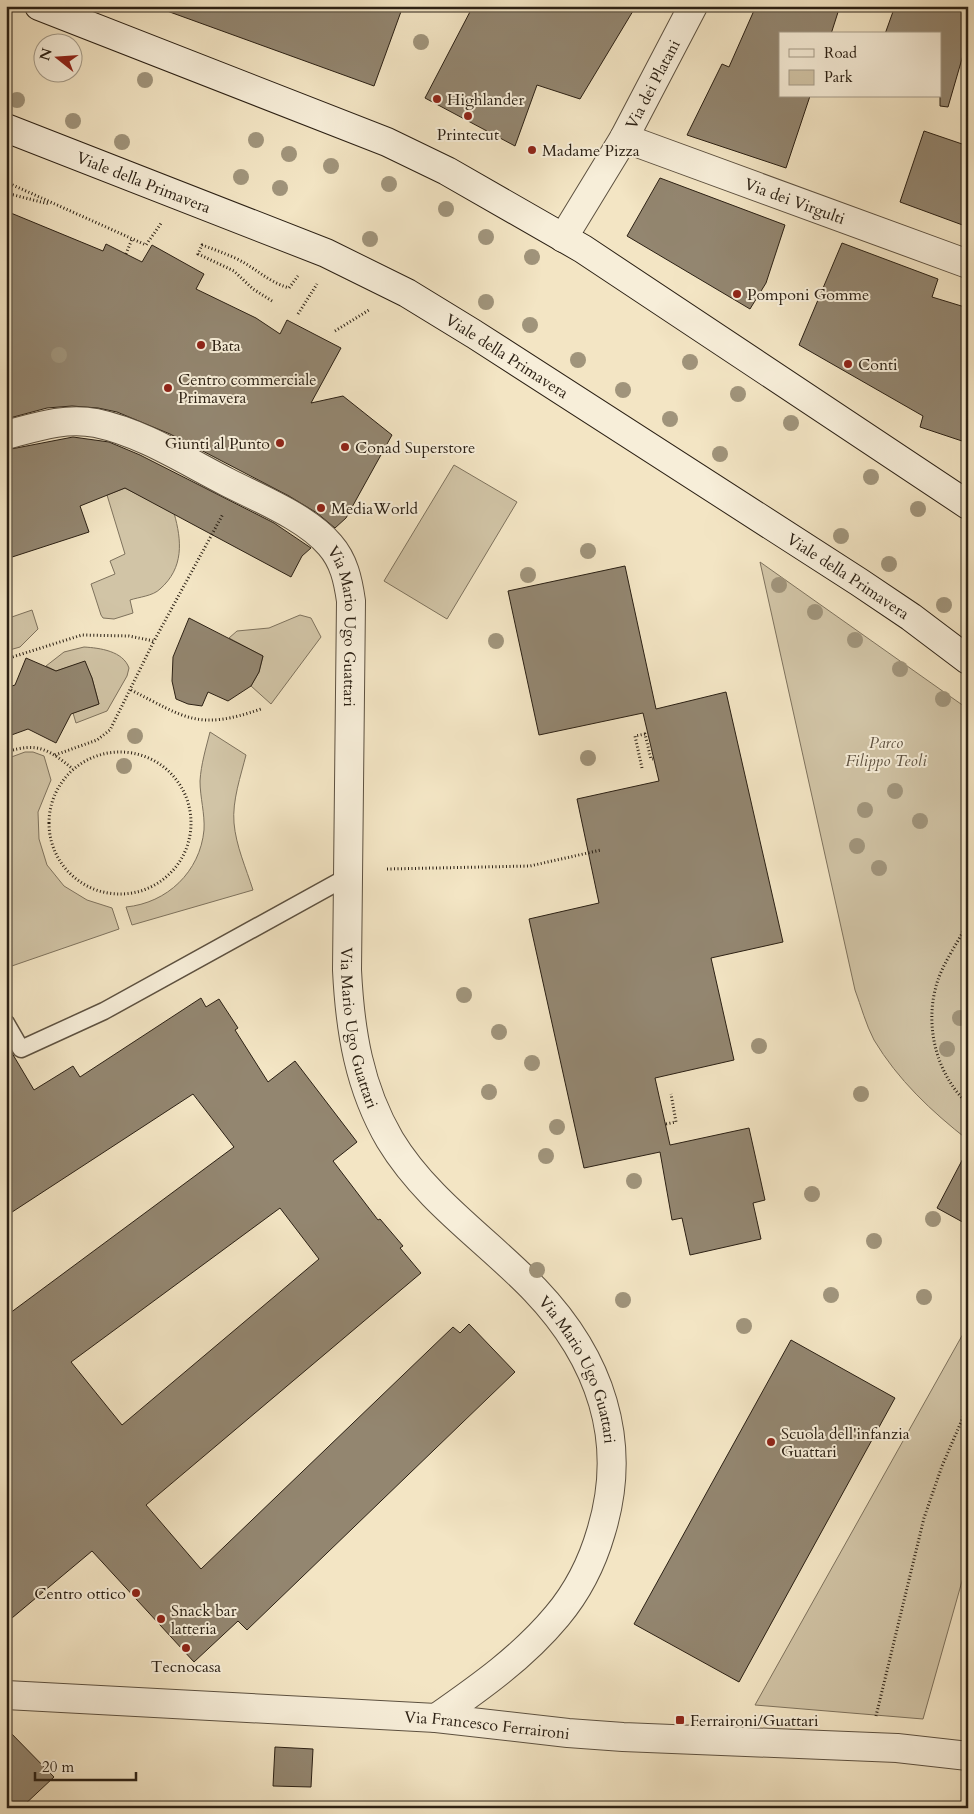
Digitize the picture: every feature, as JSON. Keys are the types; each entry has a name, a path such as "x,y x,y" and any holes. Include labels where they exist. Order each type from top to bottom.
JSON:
{"street":[{"path":"38,6 395,145 480,189 563,238 968,505"},
{"name":"Via dei Platani","path":"563,238 624,138 693,6"},
{"name":"Viale della Primavera","path":"6,128 326,253 407,293 467,329 851,577 911,617 968,660"},
{"name":"Via dei Virgulti","path":"624,138 968,264"},
{"name":"Via Mario Ugo Guattari","path":"6,434 58,422 94,423 137,435 314,530 331,546 347,577 351,601 347,877 349,1007 361,1075 377,1116 399,1153 425,1186 475,1236 536,1291 565,1326 588,1363 603,1398 612,1448 612,1485 604,1523 596,1550 577,1589 558,1615 522,1653 491,1679 436,1718"},
{"name":"Via Francesco Ferraironi","path":"6,1695 436,1718 568,1733 889,1747 968,1756"}],"lane":[{"path":"6,1023 21,1050 104,1011 347,877"}],"path":[{"path":"6,182 146,245 162,221"},
{"path":"6,193 57,206"},
{"path":"126,254 132,239"},
{"path":"272,301 254,289 234,271 198,254 202,245 235,258 259,275 289,288 298,276"},
{"path":"298,314 317,284"},
{"path":"335,331 369,310"},
{"path":"55,755 97,740 110,730 154,640 237,487"},
{"path":"6,659 82,635 128,636 154,640"},
{"path":"131,690 184,717 195,720 211,721 234,718 260,708"},
{"path":"642,768 635,736 645,734 651,759 653,759"},
{"path":"6,752 31,746 42,748 55,755 73,770"},
{"path":"117,752 141,755 162,766 179,783 189,804 191,828 185,852 172,872 154,886 132,894 109,894 94,889 68,873 56,854 49,832 50,809 59,787 73,770 93,757 117,752"},
{"path":"387,869 530,866 601,850"},
{"path":"968,927 963,932 937,982 930,1016 938,1061 968,1104"},
{"path":"666,1124 676,1122 671,1094"},
{"path":"875,1722 924,1518 942,1466 968,1406"}],"green space":[{"path":"454,465 517,502 447,619 384,581"},
{"path":"125,488 174,513 179,534 179,554 173,572 160,589 150,595 130,600 133,613 114,619 103,618 91,584 115,574 110,561 125,554 107,495"},
{"name":"Parco Filippo Teoli","path":"760,562 968,709 968,1140 941,1118 905,1082 883,1055 866,1022 855,990"},
{"path":"32,610 38,629 20,647 6,651 6,619"},
{"path":"300,615 311,618 321,637 271,704 251,686 259,672 263,656 229,638 237,631 269,628"},
{"path":"84,647 110,651 122,658 129,668 127,676 107,711 76,723 73,713 99,704 92,678 84,662 56,671 46,666 64,652"},
{"path":"210,732 246,755 236,797 234,823 239,849 253,890 132,925 126,907 155,899 168,892 179,883 196,859 204,830 200,781"},
{"path":"25,752 33,752 44,756 51,780 38,812 39,839 47,865 64,886 87,900 112,908 119,929 6,968 6,759"},
{"path":"968,1325 968,1560 923,1719 755,1705"}],"building":[{"path":"167,6 403,6 374,86 167,11"},
{"path":"473,6 636,6 580,99 537,85 515,146 425,98"},
{"path":"756,6 840,6 832,32 779,32 779,98 809,98 786,168 687,135 722,64 729,67"},
{"path":"895,6 968,6 968,38 948,107 940,106 940,98 942,98 942,32 886,32"},
{"path":"924,131 968,146 968,227 900,202"},
{"path":"660,178 785,225 766,283 750,309 627,236"},
{"name":"Centro commerciale Primavera","path":"6,211 103,251 106,244 142,262 152,245 204,274 196,289 256,318 280,334 287,320 341,348 311,403 343,396 392,435 346,518 335,528 317,513 289,496 170,434 117,412 72,406 47,408 6,419"},
{"path":"842,243 938,279 932,297 968,308 968,443 920,427 923,416 799,345"},
{"path":"73,437 109,442 140,455 274,523 311,548 302,556 291,577 125,488 80,506 89,532 6,559 6,450"},
{"path":"625,566 656,709 726,692 783,942 711,958 734,1060 655,1078 670,1145 749,1128 765,1200 753,1203 761,1239 690,1255 682,1218 672,1220 660,1152 584,1168 529,919 599,903 577,799 659,781 643,713 539,735 508,591"},
{"path":"189,618 263,656 259,672 251,686 228,701 208,692 202,706 188,704 176,699 172,681 173,657"},
{"path":"26,658 56,671 85,661 92,678 99,704 71,714 56,743 28,729 6,737 6,688 15,685"},
{"path":"201,998 206,1007 219,999 238,1028 235,1030 268,1082 295,1061 357,1142 333,1161 378,1220 380,1219 403,1246 400,1248 421,1273 146,1505 201,1569 453,1327 460,1333 469,1324 515,1372 247,1630 238,1621 194,1662 92,1551 6,1623 6,1316 234,1147 193,1094 6,1216 6,1043 34,1090 73,1066 80,1077","holes":["280,1208 319,1259 122,1425 71,1362"]},
{"path":"968,1149 968,1225 937,1208"},
{"path":"791,1340 895,1398 739,1682 634,1624"},
{"path":"6,1728 54,1777 21,1808 6,1808"},
{"path":"275,1747 313,1749 311,1787 273,1786"}],"place":[{"name":"Highlander","path":"437,99"},
{"name":"Printecut","path":"468,116"},
{"name":"Madame Pizza","path":"532,150"},
{"name":"Pomponi Gomme","path":"737,294"},
{"name":"Bata","path":"201,345"},
{"name":"Conti","path":"848,364"},
{"name":"Centro commerciale Primavera","path":"168,388"},
{"name":"Giunti al Punto","path":"280,443"},
{"name":"Conad Superstore","path":"345,447"},
{"name":"MediaWorld","path":"321,508"},
{"name":"Scuola dell'infanzia Guattari","path":"771,1442"},
{"name":"Centro ottico","path":"136,1593"},
{"name":"Snack bar latteria","path":"161,1619"},
{"name":"Tecnocasa","path":"186,1648"},
{"name":"Ferraironi/Guattari","path":"680,1720"}]}
